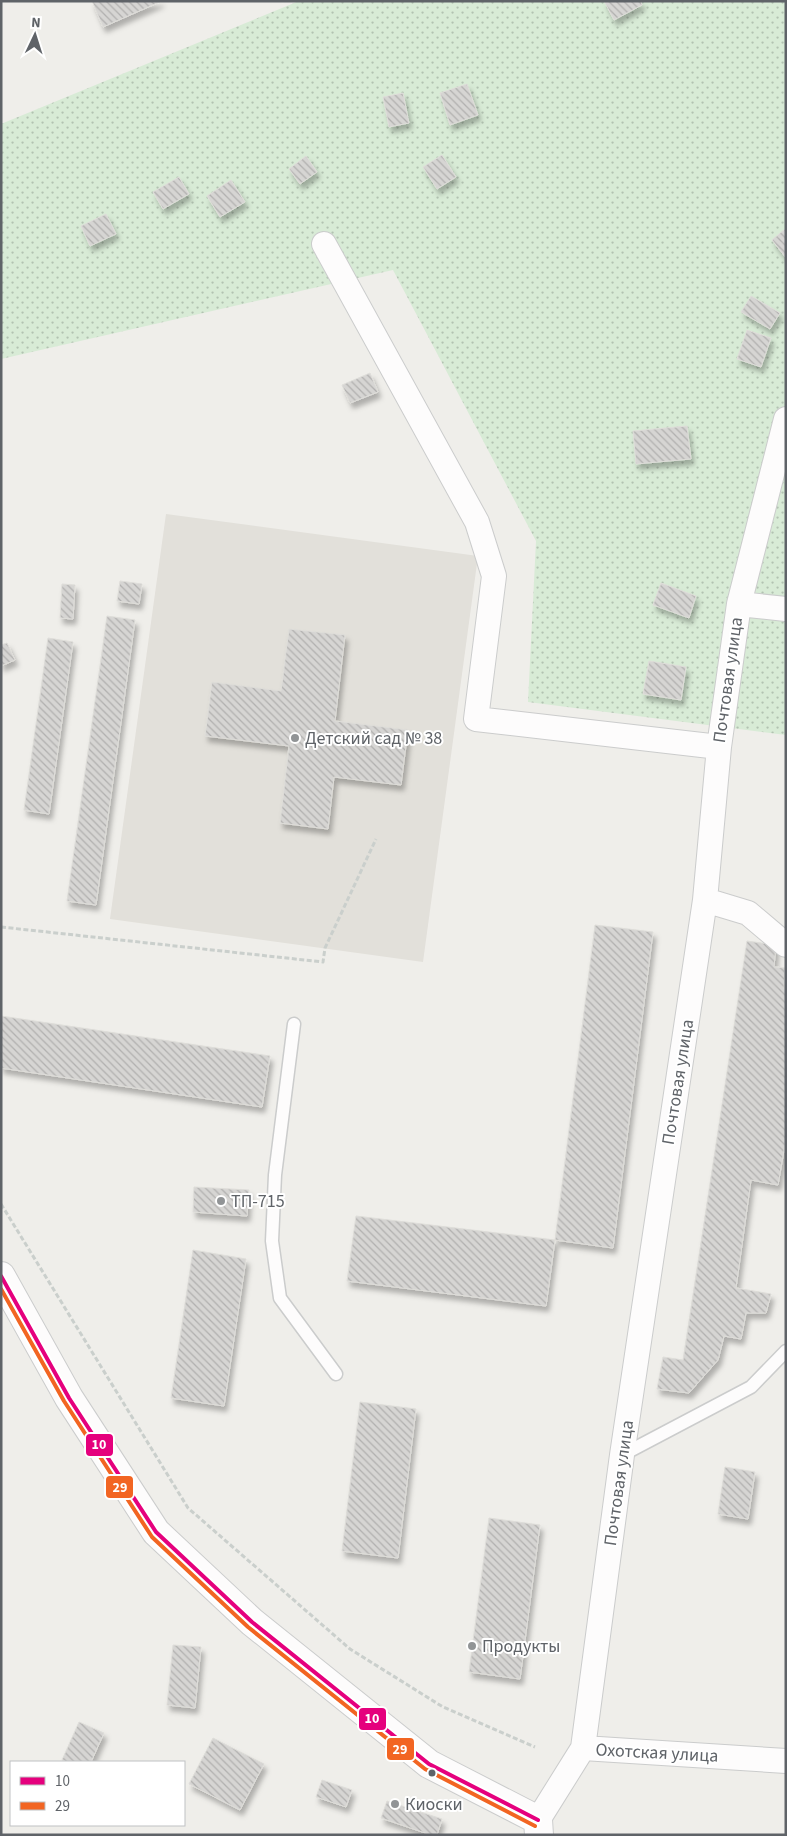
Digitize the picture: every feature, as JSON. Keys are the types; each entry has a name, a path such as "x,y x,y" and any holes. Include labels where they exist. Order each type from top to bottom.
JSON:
{"street":[{"path":"324,244 477,522 494,576 476,719 719,747"},
{"name":"Почтовая улица","path":"583,1748 622,1455 705,900 719,747 739,604 786,419"},
{"path":"739,604 786,608"},
{"path":"705,900 748,913 786,945"},
{"name":"Охотская улица","path":"1,1276 69,1398 156,1532 252,1622 429,1764 539,1828 583,1748 786,1761"}],"lane":[{"path":"294,1024 275,1175 272,1241 280,1298 336,1374"},
{"path":"622,1455 751,1386 786,1351"}],"path":[{"path":"1,928 323,962 325,948 376,839"},
{"path":"1,1204 188,1508 350,1649 443,1707 535,1747"}],"shaded area":[{"name":"Детский сад № 38","path":"166,514 478,556 423,962 110,919"}],"green space":[{"path":"299,1 786,1 786,735 528,702 536,541 393,270 1,359 1,124"}],"building":[{"path":"92,1 162,1 103,27"},
{"path":"604,1 641,1 642,5 614,20"},
{"path":"467,84 478,115 450,125 440,93"},
{"path":"403,93 409,123 389,127 383,97"},
{"path":"442,155 456,177 437,189 423,167"},
{"path":"306,156 317,172 300,184 289,169"},
{"path":"179,177 189,194 163,209 153,192"},
{"path":"231,180 245,202 220,217 207,196"},
{"path":"106,214 116,234 90,246 81,226"},
{"path":"786,230 786,258 772,240"},
{"path":"751,296 780,313 770,329 741,312"},
{"path":"747,330 771,338 761,367 737,359"},
{"path":"370,373 378,392 350,403 342,385"},
{"path":"687,426 691,459 636,464 633,431"},
{"path":"120,581 142,584 139,604 117,601"},
{"path":"661,583 696,596 689,618 653,605"},
{"path":"62,584 75,585 73,619 60,618"},
{"path":"107,616 135,620 96,905 67,901"},
{"path":"289,629 345,635 335,721 408,730 401,785 334,777 328,829 280,823 289,746 205,736 212,682 281,691"},
{"path":"48,638 73,642 49,814 24,810"},
{"path":"7,643 15,660 1,666 1,645"},
{"path":"649,661 686,667 681,700 643,694"},
{"path":"595,925 653,932 613,1248 555,1240"},
{"path":"747,941 776,945 774,967 785,968 786,1139 778,1185 751,1180 736,1288 771,1294 766,1313 746,1313 741,1339 724,1336 718,1360 689,1393 657,1389 663,1357 683,1360"},
{"path":"1,1016 270,1056 262,1107 1,1068"},
{"name":"ТП-715","path":"194,1187 249,1190 247,1216 193,1212"},
{"path":"356,1216 555,1240 546,1306 347,1281"},
{"path":"193,1250 246,1259 224,1406 171,1398"},
{"path":"360,1402 416,1409 398,1558 342,1551"},
{"path":"725,1467 755,1472 748,1519 718,1514"},
{"path":"489,1518 540,1525 520,1679 469,1672"},
{"path":"173,1645 201,1647 195,1708 167,1705"},
{"path":"79,1722 104,1733 91,1761 62,1760"},
{"path":"213,1738 264,1764 240,1810 189,1784"},
{"path":"322,1780 352,1790 346,1807 316,1797"},
{"path":"387,1801 442,1819 437,1835 431,1835 381,1818"}],"transit line":[{"name":"10","path":"1,1276 69,1398 156,1532 252,1622 429,1764 538,1820"},
{"name":"29","path":"1,1289 64,1401 152,1537 248,1627 425,1769 535,1826"}],"place":[{"name":"Детский сад № 38","path":"295,738"},
{"name":"ТП-715","path":"221,1201"},
{"name":"Продукты","path":"472,1646"},
{"name":"Киоски","path":"395,1804"}]}
